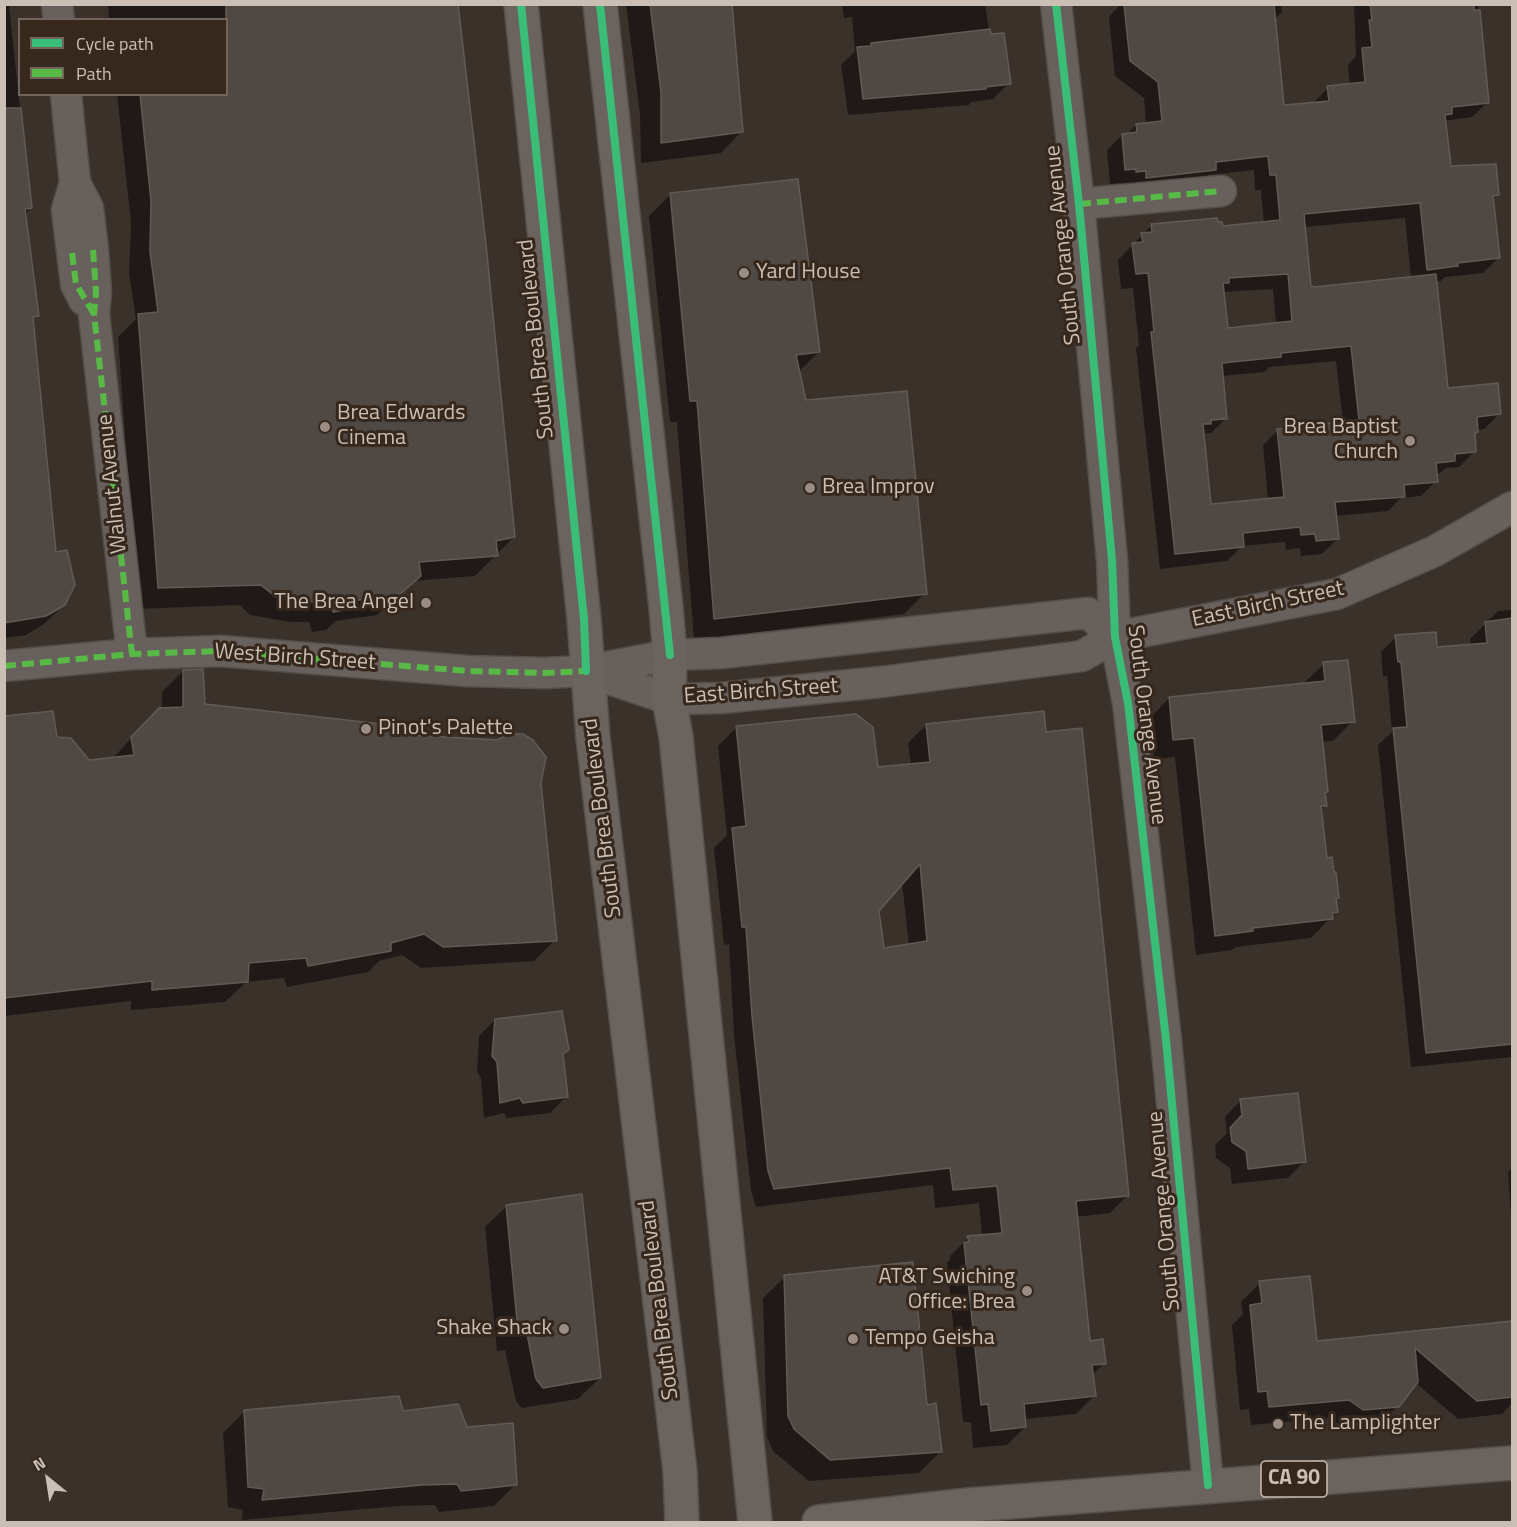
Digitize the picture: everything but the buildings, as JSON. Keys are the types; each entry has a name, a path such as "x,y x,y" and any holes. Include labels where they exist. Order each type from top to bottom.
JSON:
{"main road":[{"name":"South Brea Boulevard","path":"521,4 584,619 592,738 680,1471 682,1522"},
{"path":"600,4 670,655 669,699 679,760 754,1522"},
{"name":"CA 90","path":"819,1522 969,1505 1512,1463"}],"street":[{"name":"South Orange Avenue","path":"1056,4 1079,204 1112,560 1115,637 1128,702 1166,1040 1208,1485"},
{"name":"Walnut Avenue","path":"66,96 75,183 88,208 96,281 94,314 132,654"},
{"path":"1079,204 1221,191"},
{"name":"East Birch Street","path":"586,671 669,699 721,698 858,685 1082,656 1115,637 1336,594 1435,551 1512,507"},
{"name":"East Birch Street","path":"586,671 670,655 721,653 1088,613 1115,637"},
{"name":"West Birch Street","path":"4,666 132,654 220,651 467,670 544,673 586,671"}],"marked path":[{"path":"1079,204 1221,191"},
{"path":"93,250 96,292 94,314 132,654"},
{"path":"72,253 76,284 94,314"},
{"path":"4,666 132,654 220,651 467,671 544,673 586,671"}],"cycle path":[{"path":"521,4 584,619 586,671"},
{"path":"600,4 670,655"},
{"path":"1056,4 1079,204 1112,560 1115,637 1128,703 1166,1040 1208,1485"}],"place":[{"name":"Yard House","path":"744,273"},
{"name":"Brea Edwards Cinema","path":"325,427"},
{"name":"Brea Baptist Church","path":"1410,441"},
{"name":"Brea Improv","path":"810,488"},
{"name":"The Brea Angel","path":"426,603"},
{"name":"Pinot's Palette","path":"366,729"},
{"name":"AT&T Swiching Office: Brea","path":"1027,1291"},
{"name":"Shake Shack","path":"564,1329"},
{"name":"Tempo Geisha","path":"853,1339"},
{"name":"The Lamplighter","path":"1278,1424"}]}
